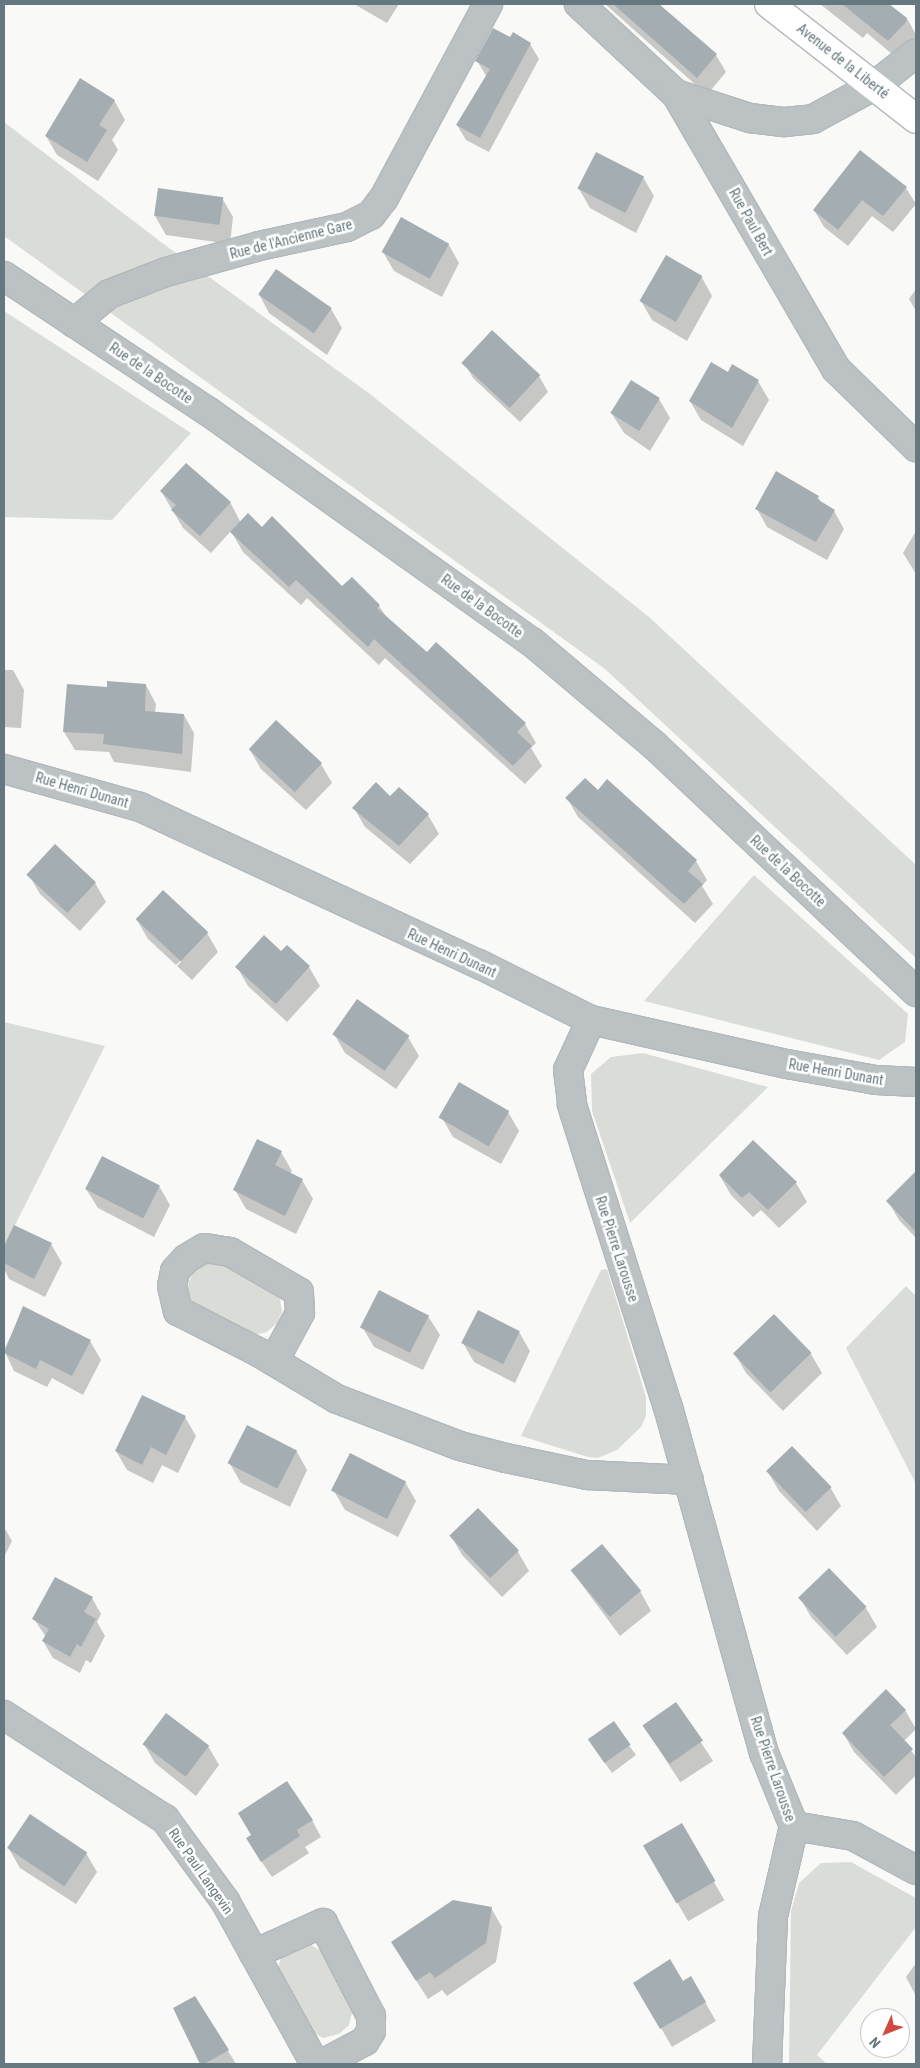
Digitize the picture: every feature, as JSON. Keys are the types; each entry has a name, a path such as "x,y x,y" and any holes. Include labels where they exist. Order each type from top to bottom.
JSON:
{"main road":[{"name":"Avenue de la Liberté","path":"769,4 916,119"}],"street":[{"name":"Rue de l'Ancienne Gare","path":"74,323 109,294 166,272 259,246 347,227 371,215 384,198 488,4"},
{"name":"Rue Paul Bert","path":"579,4 676,94 836,370 916,447"},
{"path":"676,94 750,118 785,122 813,119 874,86 916,53"},
{"name":"Rue de la Bocotte","path":"4,276 359,516 532,642 654,745 916,992"},
{"name":"Rue Henri Dunant","path":"4,769 140,807 479,964 591,1020 823,1070 876,1080 916,1082"},
{"name":"Rue Pierre Larousse","path":"591,1020 568,1070 572,1104 688,1480 764,1753 794,1826 773,1916 767,2064"},
{"path":"274,1361 300,1314 299,1292 230,1252 204,1248 186,1259 175,1272 172,1286 178,1311 274,1361 337,1399 460,1446 587,1475 688,1480"},
{"name":"Rue Paul Langevin","path":"4,1715 165,1819 225,1901 315,2064"},
{"path":"794,1826 853,1836 916,1870"},
{"path":"254,1954 323,1923 371,2016 371,2024 364,2041 322,2064"}],"shaded area":[{"path":"4,122 161,242 370,394 649,617 916,865 916,958 605,669 4,236"},
{"path":"4,311 191,433 112,520 4,517"},
{"path":"754,875 908,1014 905,1042 879,1060 644,1001"},
{"path":"4,1022 105,1046 4,1247"},
{"path":"643,1053 768,1087 630,1223 592,1111 591,1074 611,1057"},
{"path":"205,1261 219,1261 271,1286 280,1298 282,1312 277,1323 267,1332 254,1335 194,1305 187,1293 189,1282 194,1270"},
{"path":"607,1269 646,1397 646,1416 641,1427 617,1450 598,1458 588,1457 521,1436 601,1270"},
{"path":"906,1286 916,1296 916,1484 846,1348"},
{"path":"851,1862 916,1898 916,1927 817,2055 827,2064 789,2064 791,1911 799,1883 821,1863"},
{"path":"311,1945 323,1952 353,2008 349,2025 339,2034 323,2038 307,2029 277,1972 281,1957 292,1946"}],"building":[{"path":"613,4 659,4 717,54 697,78"},
{"path":"842,4 889,4 907,18 906,22 888,41"},
{"path":"493,28 510,37 513,32 531,43 480,138 456,125 490,69 475,61"},
{"path":"80,78 115,100 99,125 107,130 87,162 45,136"},
{"path":"860,150 907,187 883,216 862,200 838,230 813,210"},
{"path":"596,152 644,177 626,213 577,189"},
{"path":"158,188 223,197 219,225 154,216"},
{"path":"401,217 449,244 430,279 382,252"},
{"path":"666,255 702,276 676,322 640,301"},
{"path":"276,269 332,308 314,333 258,294"},
{"path":"492,330 540,375 510,408 461,363"},
{"path":"711,362 728,372 732,364 759,380 732,428 689,401"},
{"path":"631,380 660,398 639,431 610,413"},
{"path":"186,463 231,502 200,536 171,510 176,505 160,491"},
{"path":"776,471 819,496 817,499 835,510 816,542 755,509"},
{"path":"248,513 262,527 272,516 342,586 352,577 380,605 377,608 427,652 436,642 526,723 517,732 532,746 513,766 374,639 368,647 296,580 289,587 230,532"},
{"path":"107,681 146,684 145,711 184,714 182,754 103,744 104,734 63,732 67,684 107,687"},
{"path":"276,720 322,763 295,792 249,749"},
{"path":"585,778 598,790 607,779 697,860 688,871 703,884 684,904 565,798"},
{"path":"376,782 390,796 399,787 429,814 399,846 352,808"},
{"path":"55,844 96,882 67,913 26,875"},
{"path":"163,890 208,932 181,962 136,919"},
{"path":"264,935 281,951 287,945 310,966 276,1004 235,967"},
{"path":"357,999 409,1036 385,1071 332,1034"},
{"path":"459,1082 509,1111 489,1147 439,1118"},
{"path":"257,1139 282,1151 275,1165 303,1179 285,1216 233,1190"},
{"path":"753,1140 797,1182 768,1210 749,1192 742,1198 719,1175"},
{"path":"102,1156 160,1186 143,1218 85,1189"},
{"path":"916,1171 916,1232 886,1201"},
{"path":"14,1225 52,1243 34,1279 4,1263 4,1246"},
{"path":"379,1290 429,1315 410,1353 360,1327"},
{"path":"23,1306 91,1340 72,1376 40,1360 36,1369 4,1353"},
{"path":"478,1310 520,1331 503,1364 461,1343"},
{"path":"774,1314 812,1353 771,1392 733,1354"},
{"path":"142,1395 186,1416 166,1455 151,1447 142,1465 115,1451"},
{"path":"247,1425 297,1450 277,1489 227,1463"},
{"path":"792,1446 832,1487 806,1512 766,1471"},
{"path":"350,1453 406,1482 387,1519 331,1490"},
{"path":"478,1508 519,1550 490,1578 449,1536"},
{"path":"602,1544 641,1591 610,1617 571,1570"},
{"path":"829,1568 867,1607 836,1637 798,1598"},
{"path":"55,1577 93,1597 84,1612 96,1619 81,1647 77,1644 70,1657 42,1641 49,1629 32,1619"},
{"path":"886,1689 906,1710 890,1725 913,1749 884,1777 842,1733"},
{"path":"676,1702 703,1741 669,1764 642,1726"},
{"path":"166,1713 209,1745 186,1777 143,1744"},
{"path":"614,1721 631,1745 604,1763 588,1739"},
{"path":"287,1781 313,1820 297,1830 300,1836 261,1862 246,1838 251,1835 238,1813"},
{"path":"30,1814 87,1853 64,1887 7,1848"},
{"path":"682,1823 716,1881 677,1904 643,1845"},
{"path":"453,1900 492,1907 486,1943 435,1978 430,1972 416,1981 391,1942"},
{"path":"670,1959 683,1981 691,1976 706,2002 660,2029 633,1983"},
{"path":"195,1996 229,2050 204,2064 200,2064 173,2008"}]}
